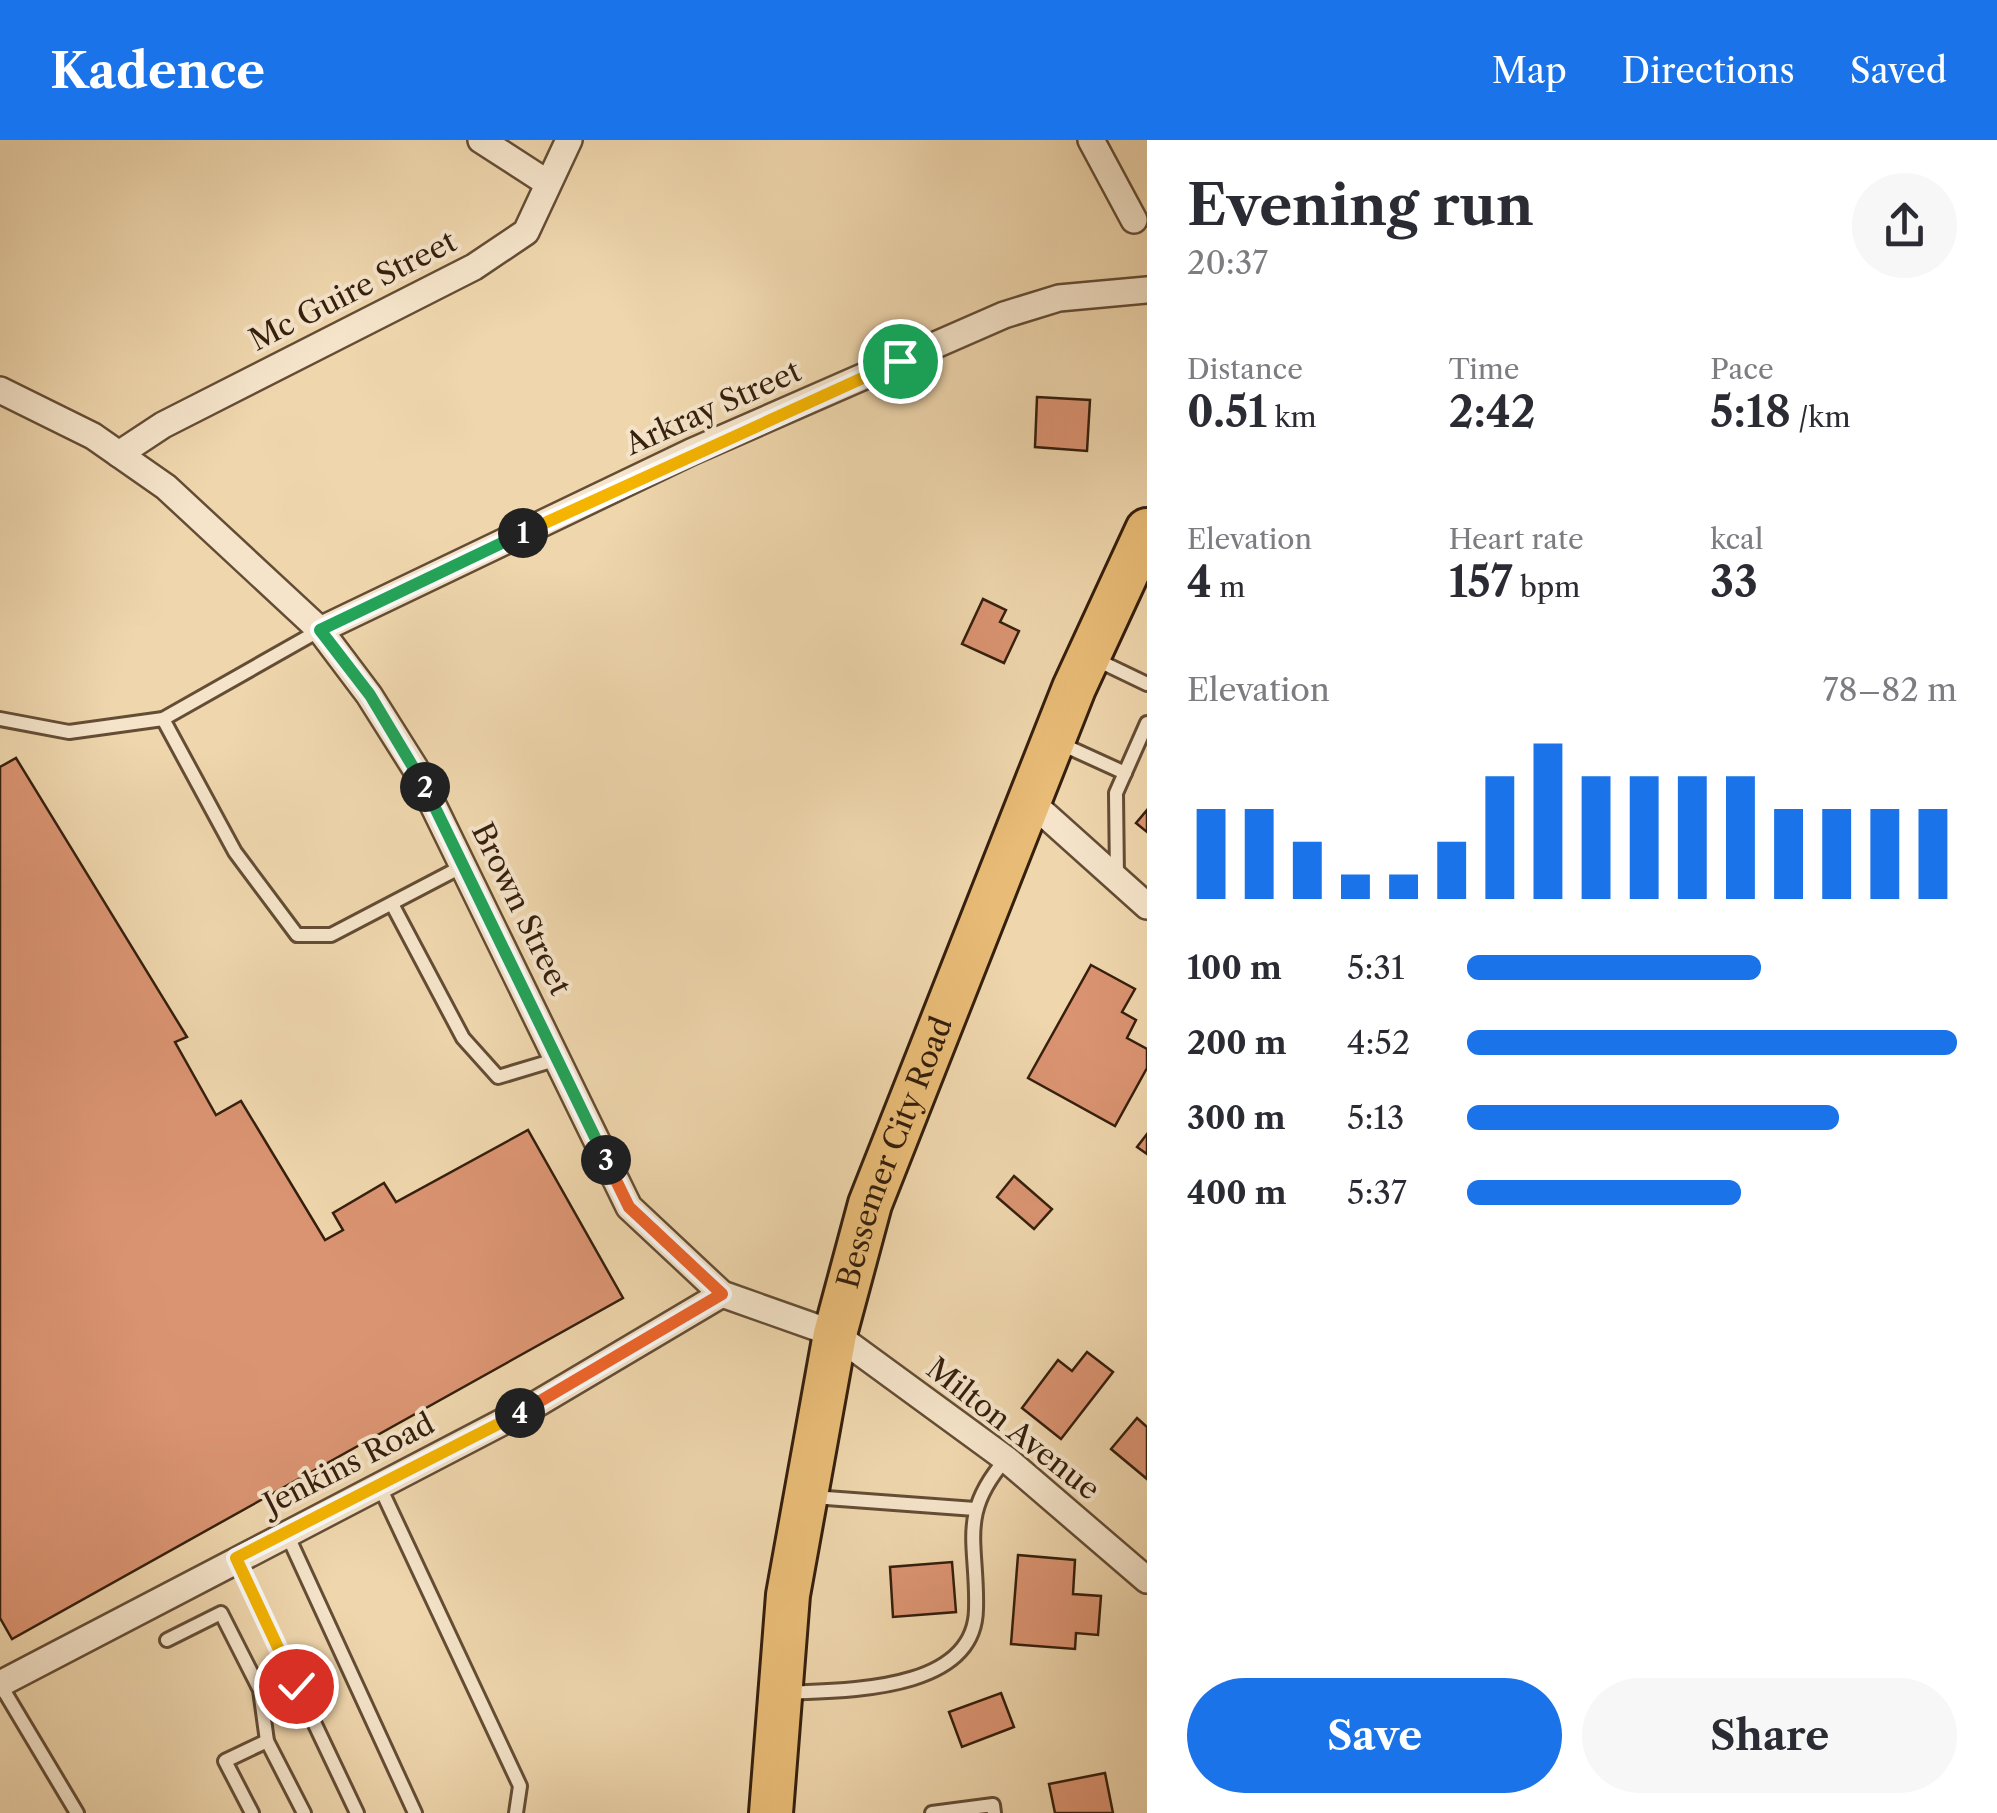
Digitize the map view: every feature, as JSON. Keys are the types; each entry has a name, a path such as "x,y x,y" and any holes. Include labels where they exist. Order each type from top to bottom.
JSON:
{"main road":[{"name":"Bessemer City Road","path":"771,1813 778,1694 806,1496 835,1334 870,1204 1054,741 1089,656 1130,582 1147,530"}],"street":[{"path":"482,140 546,182"},
{"name":"Mc Guire Street","path":"119,454 163,425 474,267 526,232 546,182 569,140"},
{"path":"1091,140 1134,220"},
{"name":"Arkray Street","path":"320,630 691,452 1004,315 1059,298 1147,290"},
{"name":"Brown Street","path":"0,390 119,454 212,526 320,630 370,695 415,768 629,1207 722,1294 835,1334"},
{"path":"1031,802 1147,906"},
{"name":"Jenkins Road","path":"0,1684 535,1405 722,1294"},
{"name":"Milton Avenue","path":"835,1334 1006,1458 1147,1580"}],"lane":[{"path":"0,719 69,732 163,719 320,630"},
{"path":"1089,656 1147,684"},
{"path":"163,719 235,852 297,934 331,935 464,866"},
{"path":"1117,879 1116,793 1147,723"},
{"path":"1054,741 1124,773"},
{"path":"392,904 462,1038 498,1076 558,1059"},
{"path":"778,1694 872,1689 930,1673 964,1648 977,1613 970,1536 975,1509 988,1480 1006,1458"},
{"path":"379,1485 520,1786 516,1813"},
{"path":"806,1496 975,1509"},
{"path":"286,1532 415,1813"},
{"path":"236,1558 357,1813"},
{"path":"168,1640 221,1613 260,1690 267,1741 304,1813"},
{"path":"0,1684 77,1813"},
{"path":"252,1813 225,1761 267,1741"},
{"path":"932,1813 994,1806 994,1813"}],"building":[{"path":"1037,397 1090,400 1087,451 1035,447"},
{"path":"983,599 1006,610 1000,622 1019,631 1004,663 962,644"},
{"path":"16,758 187,1037 175,1042 216,1115 241,1101 325,1240 343,1230 333,1213 384,1183 396,1202 528,1130 623,1298 12,1639 0,1618 0,767"},
{"path":"1147,810 1147,832 1136,823"},
{"path":"1091,965 1135,989 1122,1012 1136,1020 1127,1038 1147,1049 1147,1068 1115,1126 1028,1078"},
{"path":"1147,1134 1147,1154 1137,1147"},
{"path":"1014,1176 1052,1209 1034,1229 997,1197"},
{"path":"1087,1352 1113,1372 1061,1439 1022,1408 1058,1360 1072,1371"},
{"path":"1137,1418 1147,1427 1147,1479 1111,1449"},
{"path":"1018,1555 1075,1560 1073,1594 1101,1596 1098,1635 1076,1633 1075,1649 1011,1644"},
{"path":"952,1562 956,1612 893,1617 890,1567"},
{"path":"1001,1693 1014,1727 962,1747 949,1712"},
{"path":"1105,1773 1113,1813 1055,1813 1049,1784"}],"route":[{"path":"296,1686 236,1558 535,1405 722,1294 629,1207 415,768 370,695 320,630 691,452 900,361"}]}
